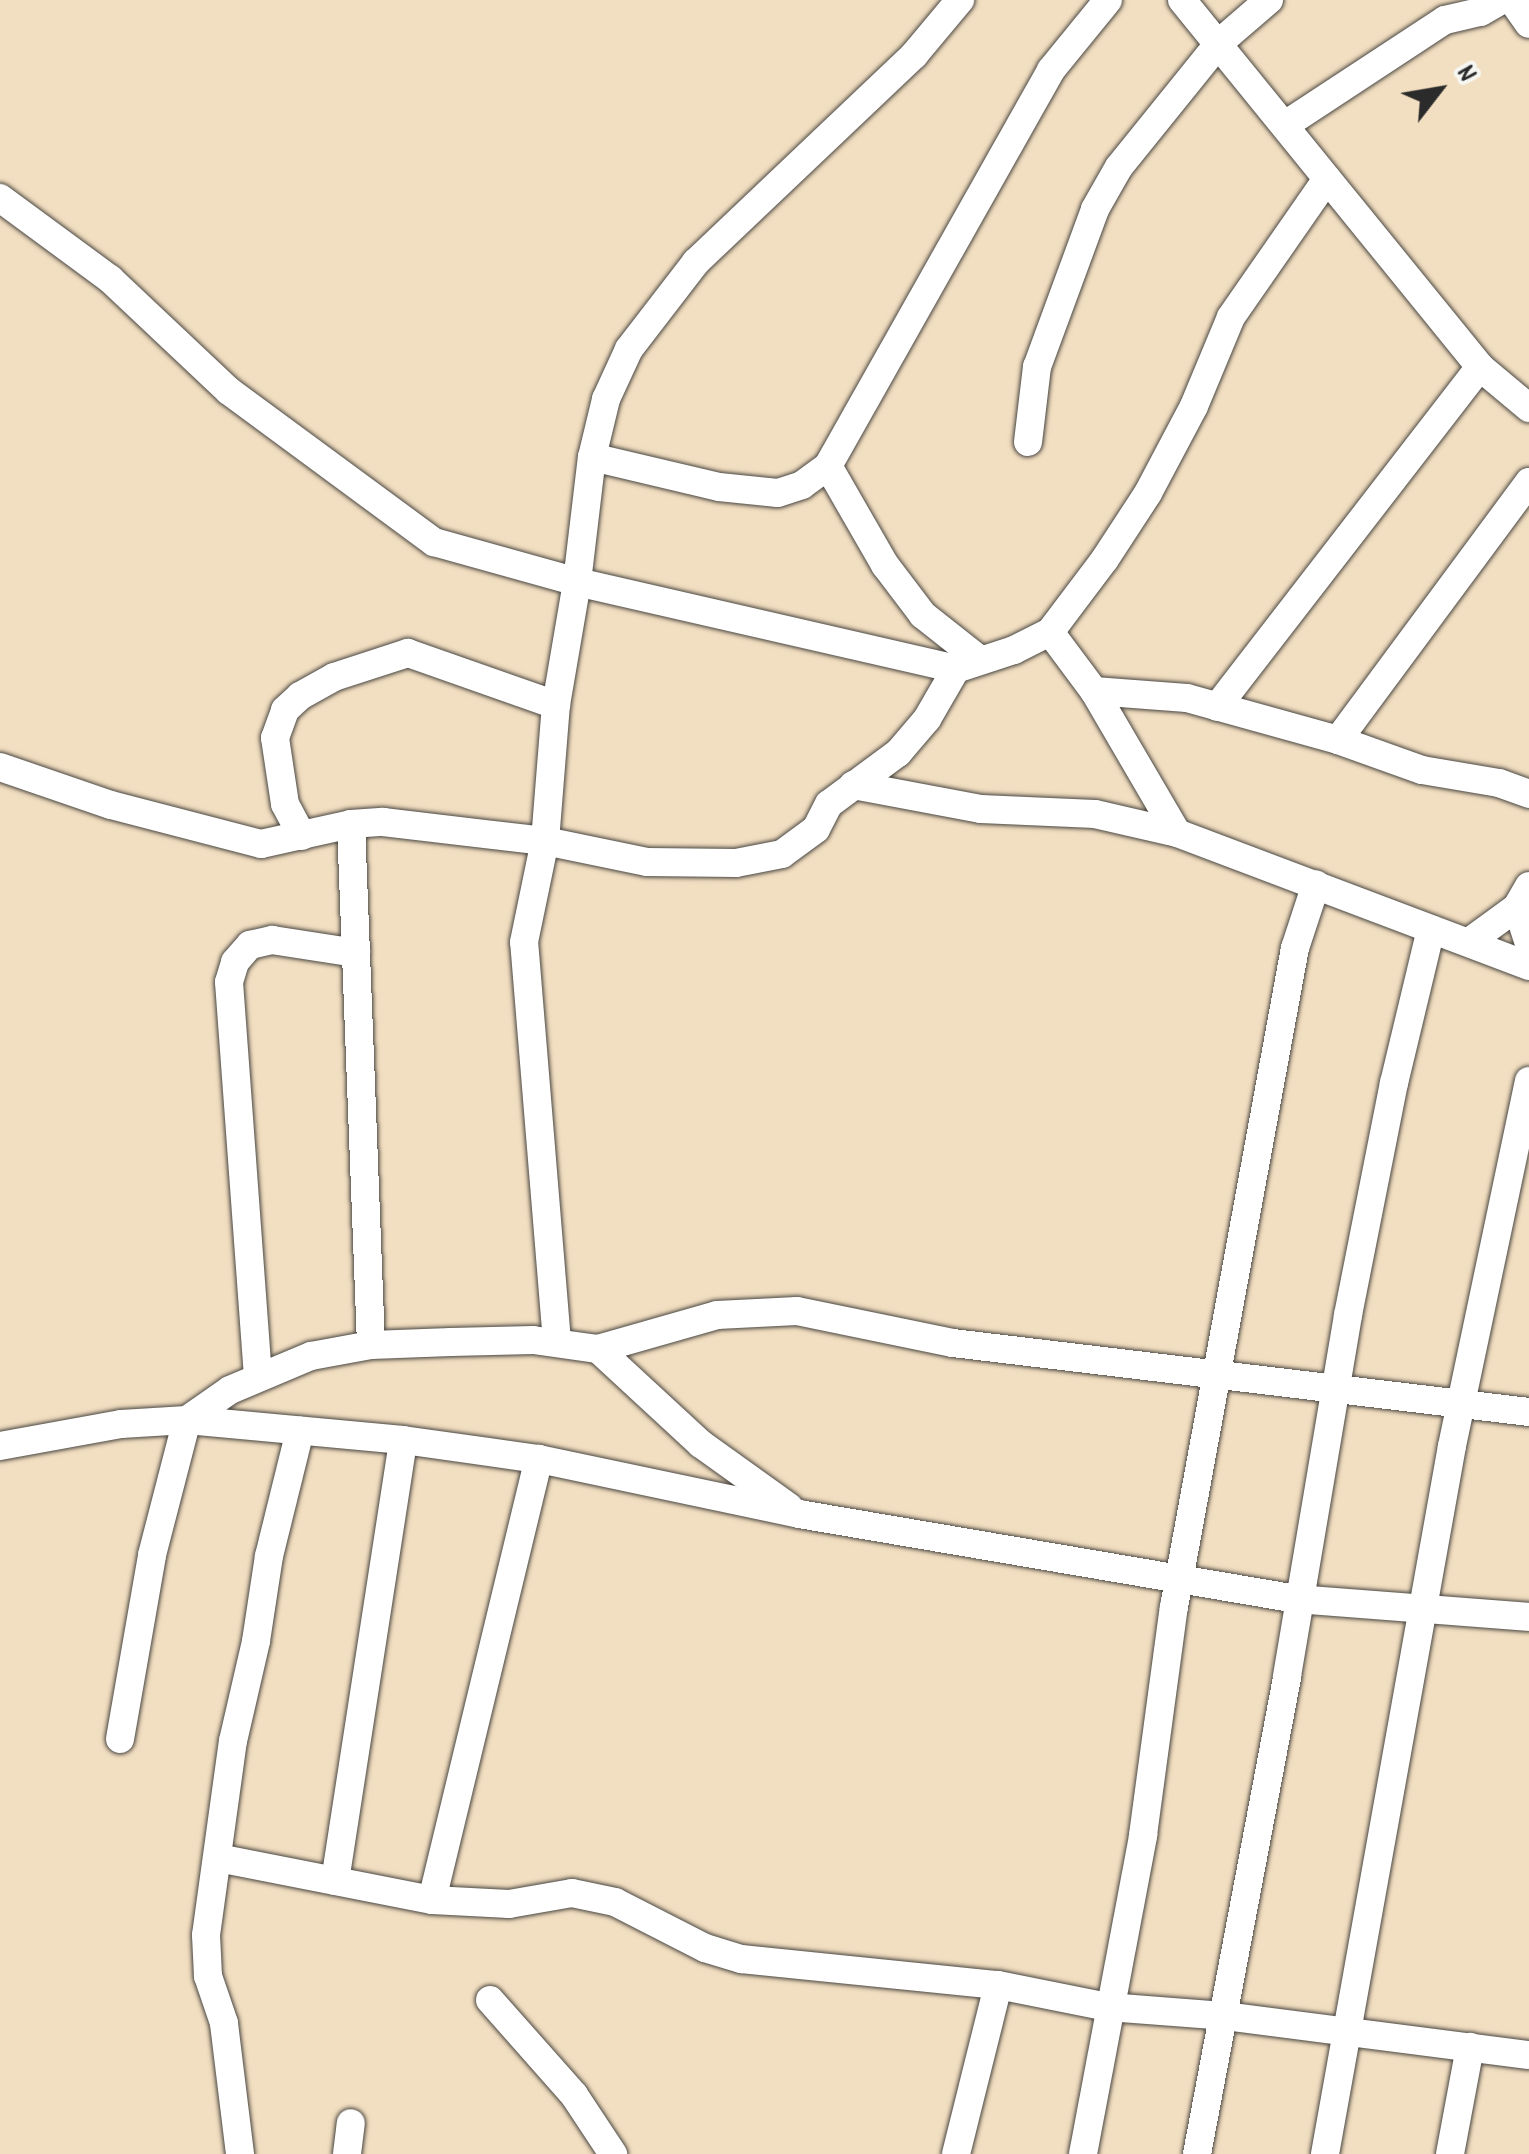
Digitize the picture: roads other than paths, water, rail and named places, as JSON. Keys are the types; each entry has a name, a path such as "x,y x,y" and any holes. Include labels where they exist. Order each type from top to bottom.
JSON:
{"street":[{"path":"558,1342 524,942 545,841 556,705 577,582 592,458 606,399 629,349 696,262 914,54 960,0"},
{"path":"592,458 718,487 778,493 802,485 828,466 1051,70 1108,0"},
{"path":"1182,0 1480,367 1529,408"},
{"path":"1028,442 1037,367 1095,209 1119,167 1219,42 1269,0"},
{"path":"1285,125 1446,20 1482,12 1502,0"},
{"path":"1512,0 1529,24"},
{"path":"0,767 111,805 262,844 351,824 383,822 545,841 647,862 736,863 782,854 816,829 830,804 898,753 968,665 1050,632 1148,493 1253,279 1327,179"},
{"path":"0,198 110,279 229,391 434,542 577,582 968,665"},
{"path":"1217,706 1480,367"},
{"path":"828,466 884,566 968,665"},
{"path":"1338,740 1529,482"},
{"path":"1050,632 1094,691 1177,833"},
{"path":"302,836 285,804 275,738 285,710 300,696 334,677 408,653 556,705"},
{"path":"1094,691 1187,698 1338,740 1422,770 1499,783 1529,794"},
{"path":"853,785 981,808 1095,814 1177,833 1529,966"},
{"path":"351,824 371,1346"},
{"path":"1083,2154 1143,1835 1180,1579 1295,948 1316,884"},
{"path":"1469,942 1523,896"},
{"path":"1523,896 1529,945"},
{"path":"1196,2154 1334,1391 1394,1083 1432,929"},
{"path":"258,1377 229,982 235,962 250,945 272,940 356,953"},
{"path":"1325,2154 1423,1611 1529,1081"},
{"path":"120,1740 152,1554 187,1420 230,1390 311,1356 371,1346 558,1342 598,1349 716,1315 797,1311 954,1343 1529,1412"},
{"path":"598,1349 701,1444 799,1514"},
{"path":"0,1446 122,1424 187,1420 403,1440 539,1459 799,1514 1297,1599 1529,1617"},
{"path":"240,2154 224,2023 208,1962 209,1896 218,1858 233,1741 273,1538 300,1432"},
{"path":"335,1881 403,1440"},
{"path":"432,1900 539,1459"},
{"path":"218,1858 432,1900 509,1904 572,1893 615,1902 706,1948 742,1959 998,1985 1108,2007 1224,2016 1529,2055"},
{"path":"956,2154 998,1985"},
{"path":"490,2000 574,2095 613,2154"},
{"path":"1450,2154 1470,2047"},
{"path":"346,2154 351,2123"}]}
